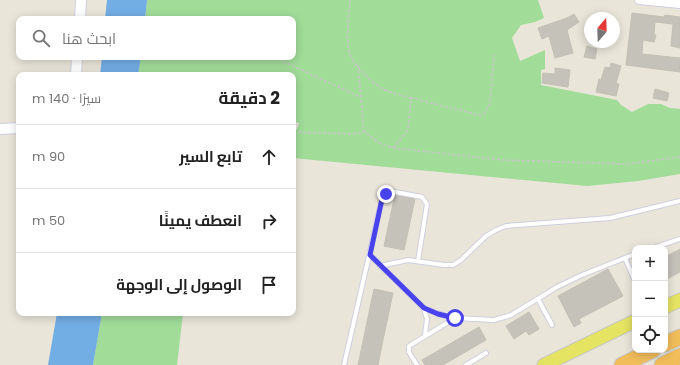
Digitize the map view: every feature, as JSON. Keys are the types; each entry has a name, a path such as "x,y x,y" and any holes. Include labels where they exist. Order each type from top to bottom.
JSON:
{"highway":[{"path":"668,343 680,337"},
{"path":"622,365 647,353"},
{"path":"662,365 680,356"}],"main road":[{"path":"668,306 680,300"},
{"path":"544,365 632,323"}],"street":[{"path":"80,16 81,0"},
{"path":"639,0 680,4"},
{"path":"76,72 78,60"},
{"path":"0,129 16,128"}],"lane":[{"path":"344,365 382,199 383,196 390,191 422,197 427,204 418,261"},
{"path":"380,266 403,261 453,265 461,260 486,236 506,226 610,218 680,201"},
{"path":"662,245 680,239"},
{"path":"370,255 424,308 438,314 455,318 494,320 511,315 582,275 632,255"},
{"path":"625,258 632,274"},
{"path":"538,299 552,325"},
{"path":"424,308 427,319 425,335"},
{"path":"417,365 409,352 408,348 411,344 455,318"},
{"path":"466,365 486,353"}],"path":[{"path":"350,0 348,46 350,56 364,73 386,91 479,115 484,114 490,104 494,55"},
{"path":"281,60 360,96"},
{"path":"358,65 364,131 385,146 503,160 627,164 680,157"},
{"path":"393,148 407,131 411,98"},
{"path":"296,132 355,134 364,131"}],"green space":[{"path":"147,0 538,0 544,18 535,22 521,25 512,38 520,61 545,50 545,69 541,70 541,85 617,100 621,105 632,112 648,104 661,104 670,108 680,109 680,174 638,181 587,186 296,158 296,130 299,123 296,122 296,72 138,72 140,60 296,60 296,16 145,16"},
{"path":"101,316 183,316 177,365 93,365"}],"water":[{"path":"107,0 147,0 145,16 105,16"},
{"path":"102,60 140,60 138,72 100,72"},
{"path":"56,316 101,316 93,365 48,365"}],"building":[{"path":"632,13 664,17 665,15 680,17 680,48 671,46 673,24 655,22 654,35 656,35 654,42 643,40 642,54 680,58 680,72 626,65"},
{"path":"574,14 579,22 567,30 573,53 555,58 549,36 542,39 538,28"},
{"path":"586,48 597,49 595,59 584,57"},
{"path":"611,63 621,66 616,83 619,84 616,96 596,92 599,79 601,80 605,67 610,68"},
{"path":"555,68 570,70 568,87 542,83 543,73 555,74"},
{"path":"655,89 669,93 667,101 653,98"},
{"path":"395,195 415,199 404,250 384,246"},
{"path":"680,249 680,272 668,278 668,255"},
{"path":"608,269 623,296 579,319 581,323 574,327 558,296"},
{"path":"374,289 393,293 378,365 358,365"},
{"path":"529,312 539,329 529,335 526,331 514,339 506,326"},
{"path":"479,327 486,340 443,365 425,365 422,360"}],"route":[{"path":"386,194 382,199 370,255 424,308 431,312 455,318"}]}
